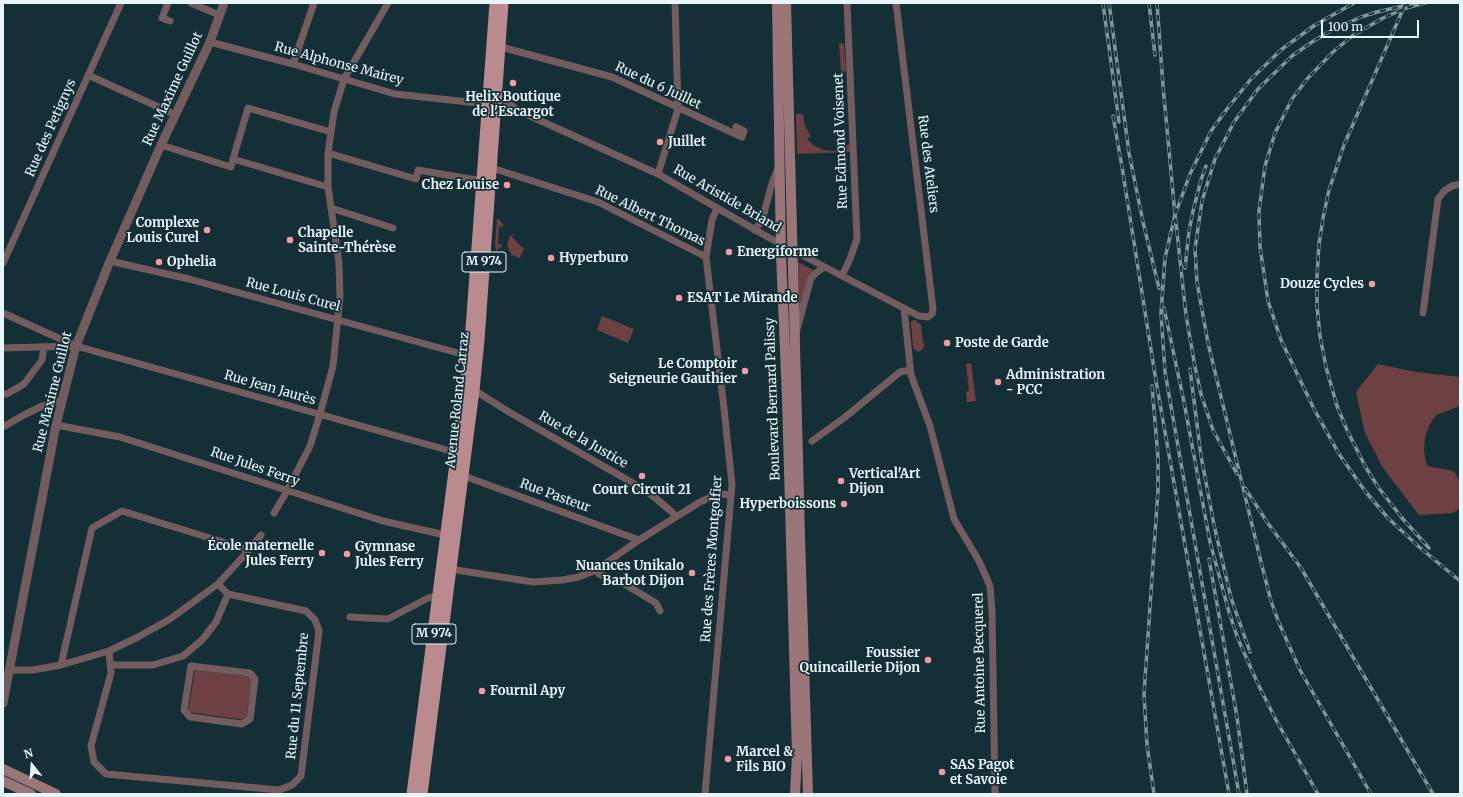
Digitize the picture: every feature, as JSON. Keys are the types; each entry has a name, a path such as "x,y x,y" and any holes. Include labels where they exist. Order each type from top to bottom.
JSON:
{"main road":[{"name":"Boulevard Bernard Palissy","path":"777,3 780,244 787,406 796,723 795,794"},
{"name":"Boulevard Bernard Palissy","path":"786,3 794,251 794,339 808,794"},
{"name":"Avenue Roland Carraz","path":"412,794 439,596 445,535 469,356 482,181 491,106 497,95 501,47 499,5"},
{"name":"Avenue Roland Carraz","path":"422,794 474,390 492,168 491,106 488,86 499,5"},
{"path":"457,450 464,476"},
{"path":"3,769 56,794"},
{"path":"3,781 31,794"}],"street":[{"name":"Rue des Petignys","path":"3,263 121,3"},
{"path":"168,3 162,18 170,21"},
{"path":"191,3 219,15"},
{"name":"Rue Maxime Guillot","path":"3,703 56,425 76,346 110,261 161,145 210,42 224,3"},
{"path":"293,64 314,3"},
{"path":"274,513 310,446 333,366 340,297 339,263 328,187 328,153 334,112 344,80 388,3"},
{"path":"658,174 678,108 676,3"},
{"name":"Rue Edmond Voisenet","path":"842,276 857,239 847,3"},
{"name":"Rue des Ateliers","path":"896,3 930,276 933,312 928,317 919,316"},
{"name":"Rue Alphonse Mairey","path":"210,42 293,64 395,94 491,106"},
{"name":"Rue du 6 Juillet","path":"501,47 612,77 742,137 744,131 736,127"},
{"path":"88,75 176,115"},
{"name":"Rue Aristide Briand","path":"497,95 519,111 658,174 754,230 919,316"},
{"name":"Rue Aristide Briand","path":"491,106 519,111"},
{"path":"161,145 231,166 248,108 331,132"},
{"path":"328,153 416,179 418,170 482,181"},
{"path":"233,159 328,187"},
{"path":"754,230 762,221 772,182 779,165"},
{"name":"Rue Albert Thomas","path":"492,168 598,202 706,257"},
{"path":"1423,313 1438,199 1444,191 1452,186 1460,184"},
{"path":"331,208 393,228"},
{"name":"Rue des Frères Montgolfier","path":"704,794 731,495 731,475 724,408 706,257 712,220 717,208"},
{"name":"Rue Louis Curel","path":"110,261 338,319 469,356"},
{"name":"Boulevard Bernard Palissy","path":"794,339 811,278 816,272 824,267"},
{"name":"Rue Antoine Becquerel","path":"904,308 912,380 930,426 954,519 976,556 990,586 992,611 995,794"},
{"path":"3,313 76,346"},
{"path":"3,348 76,346"},
{"name":"Rue Jean Jaurès","path":"76,346 447,450 457,450"},
{"path":"3,394 7,394 24,384 42,360 44,347"},
{"path":"812,441 844,418 900,372 910,370"},
{"name":"Rue de la Justice","path":"474,390 516,416 638,486 666,507 675,516"},
{"path":"3,427 42,406 62,400"},
{"name":"Rue Jules Ferry","path":"56,425 120,437 262,481 287,491 383,521 445,535"},
{"name":"Rue Pasteur","path":"464,476 639,540"},
{"path":"450,569 533,582 579,577 596,570 675,516 710,497 721,494 731,495"},
{"path":"61,665 92,528 122,511 250,550"},
{"path":"10,670 33,670 61,665 109,651 138,637 170,619 218,584 250,550 261,535"},
{"path":"596,570 600,574 626,585 656,603 660,611"},
{"path":"111,665 153,665 183,656 202,640 216,622 228,594 218,584"},
{"name":"Rue du 11 Septembre","path":"109,651 111,665 110,672 91,746 94,762 106,774 224,790 279,790 292,785 301,776 319,631 314,620 306,611 228,594"},
{"path":"350,617 388,619 428,598 439,596"},
{"path":"183,656 191,666 250,673 255,679 250,719 242,724 190,717 184,710 191,666"}],"shaded area":[{"path":"839,43 844,44 846,71 841,72"},
{"path":"796,114 803,114 805,126 811,136 807,139 813,145 824,150 843,151 845,146 849,144 851,152 797,154"},
{"path":"497,219 499,219 504,226 499,227 498,244 502,244 502,246 496,251 495,244"},
{"path":"515,233 512,237 524,249 520,257 522,259 512,255 507,245 510,236"},
{"path":"798,262 813,270 799,311"},
{"path":"602,316 634,329 628,343 597,330"},
{"path":"915,320 921,325 923,343 925,343 923,349 919,352 913,347 911,321"},
{"path":"971,363 976,401 967,402 966,392 969,391 966,364"},
{"path":"1378,364 1416,372 1460,377 1460,406 1436,415 1429,426 1425,437 1424,452 1427,466 1454,471 1460,482 1460,508 1453,513 1419,515 1383,468 1365,433 1356,392"},
{"path":"195,670 252,677 246,720 188,712"}],"railway":[{"path":"1103,3 1119,122"},
{"path":"1109,3 1129,153 1143,222 1159,288"},
{"path":"1149,3 1155,55"},
{"path":"1157,3 1163,86 1186,315 1201,394 1213,430 1237,474"},
{"path":"1239,794 1165,372 1161,313 1165,258 1175,215 1190,174 1211,131 1227,109 1251,79 1282,49 1315,25 1354,3"},
{"path":"1371,794 1300,670 1271,601 1208,343 1197,282 1195,249 1202,201 1215,159 1234,122 1258,89 1292,56 1332,30 1361,17 1416,3"},
{"path":"1425,3 1406,8 1383,18 1352,36 1333,52 1307,79 1292,99 1275,133 1265,166 1259,211 1260,247 1268,301 1281,340 1314,409 1339,454 1365,491 1388,518 1418,546 1460,581"},
{"path":"1404,7 1344,145 1329,190 1319,244 1317,306 1320,336 1326,367 1337,406 1347,430 1365,466 1378,487 1402,518 1429,548"},
{"path":"1113,116 1156,381 1229,794"},
{"path":"1185,268 1193,211 1206,166"},
{"path":"1164,308 1184,402 1210,542 1229,612 1238,639 1258,684 1276,720 1318,794"},
{"path":"1190,369 1201,456 1214,525 1231,598 1250,652"},
{"path":"1152,386 1158,457 1158,490 1144,694 1147,745 1154,794"},
{"path":"1245,488 1267,522 1301,568 1433,794"},
{"path":"1209,559 1237,717 1247,794"}],"place":[{"name":"Helix Boutique de l'Escargot","path":"513,83"},
{"name":"Juillet","path":"660,142"},
{"name":"Chez Louise","path":"507,185"},
{"name":"Complexe Louis Curel","path":"207,230"},
{"name":"Chapelle Sainte-Thérèse","path":"290,240"},
{"name":"Energiforme","path":"729,252"},
{"name":"Hyperburo","path":"551,258"},
{"name":"Ophelia","path":"159,262"},
{"name":"Douze Cycles","path":"1372,284"},
{"name":"ESAT Le Mirande","path":"679,298"},
{"name":"Poste de Garde","path":"947,343"},
{"name":"Le Comptoir Seigneurie Gauthier","path":"745,371"},
{"name":"Administration - PCC","path":"998,382"},
{"name":"Court Circuit 21","path":"642,476"},
{"name":"Vertical'Art Dijon","path":"841,481"},
{"name":"Hyperboissons","path":"844,504"},
{"name":"École maternelle Jules Ferry","path":"322,553"},
{"name":"Gymnase Jules Ferry","path":"347,554"},
{"name":"Nuances Unikalo Barbot Dijon","path":"692,573"},
{"name":"Foussier Quincaillerie Dijon","path":"928,660"},
{"name":"Fournil Apy","path":"482,691"},
{"name":"Marcel & Fils BIO","path":"728,759"},
{"name":"SAS Pagot et Savoie","path":"942,772"}]}
